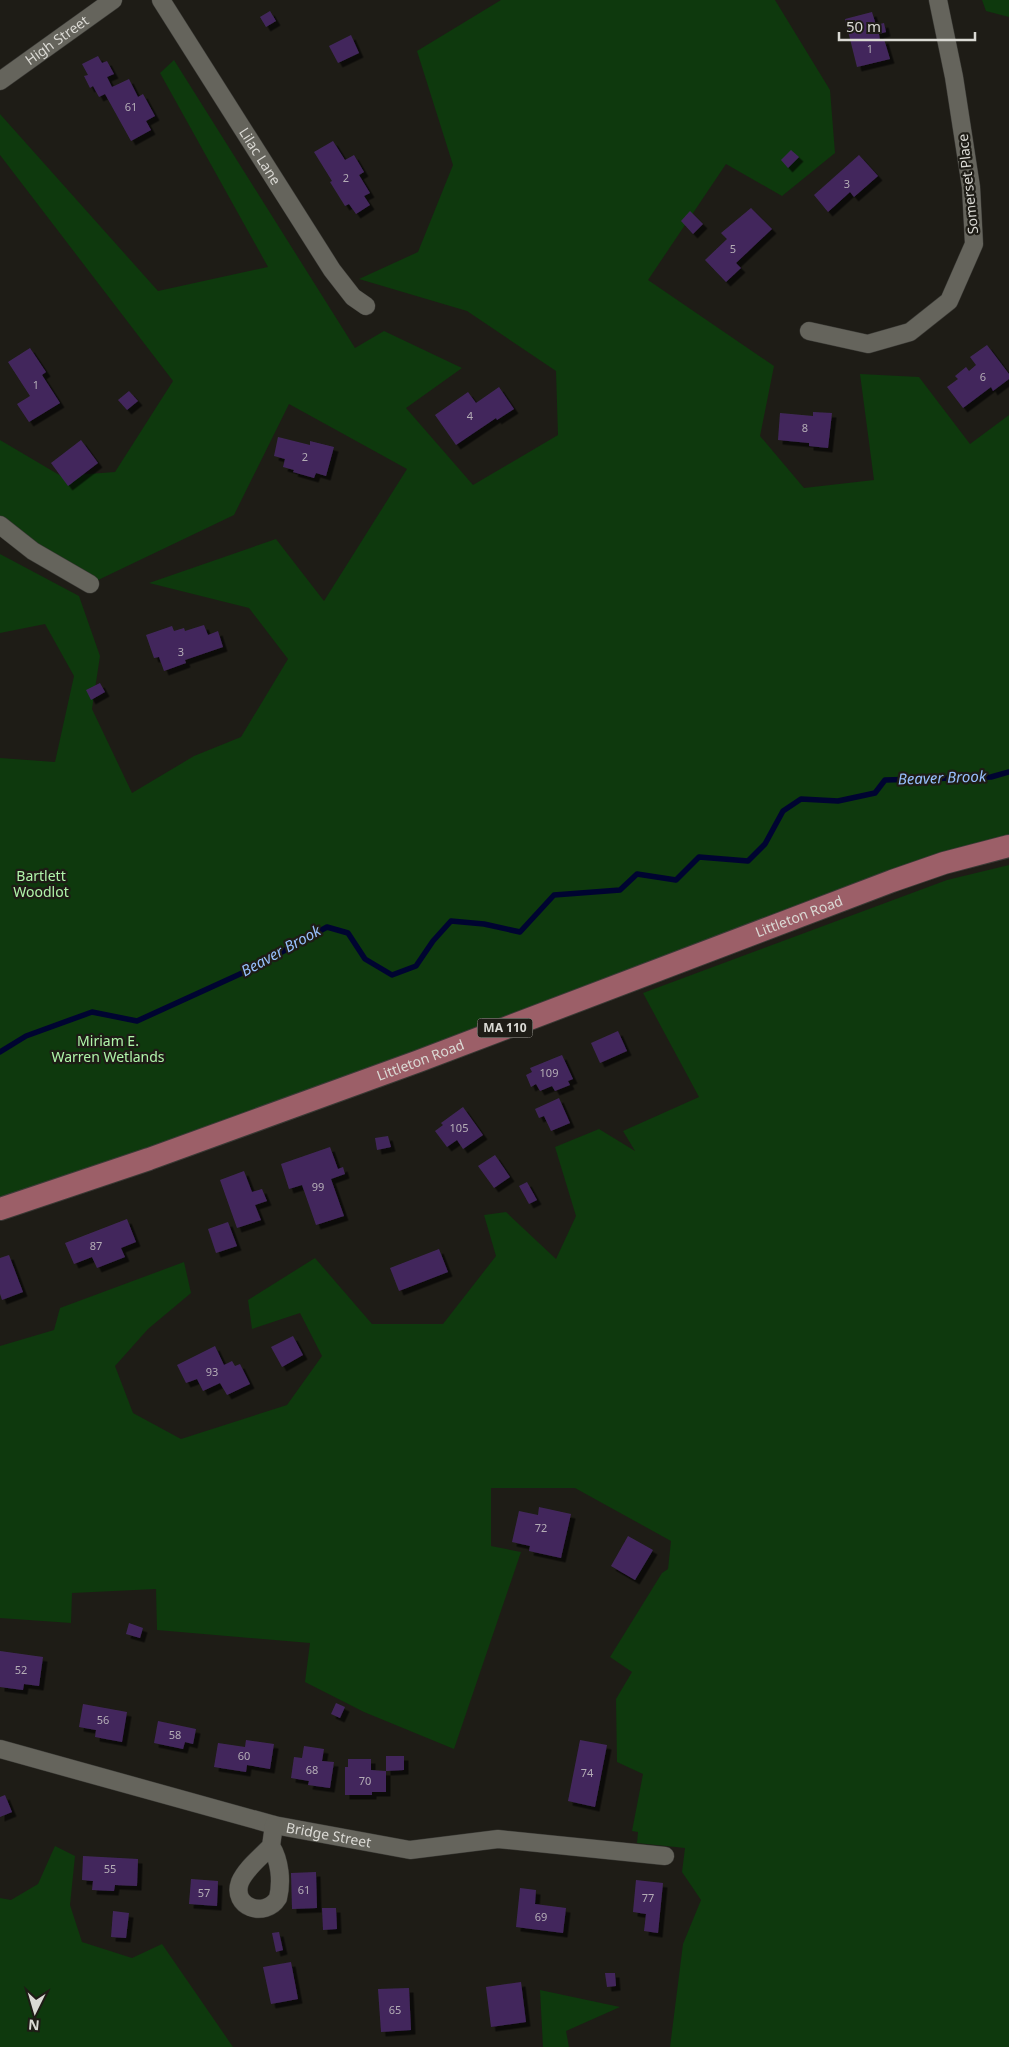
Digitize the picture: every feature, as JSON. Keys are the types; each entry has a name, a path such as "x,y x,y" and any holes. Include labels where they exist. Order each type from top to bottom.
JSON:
{"main road":[{"name":"Littleton Road","path":"0,1209 149,1158 419,1061 883,884 944,863 1009,846"}],"street":[{"name":"Lilac Lane","path":"161,0 332,270 353,297 366,306"},
{"name":"Somerset Place","path":"809,331 868,344 910,332 949,301 974,244 971,187 954,77 938,0"},
{"name":"High Street","path":"0,80 107,2"},
{"path":"0,525 33,551 90,584"},
{"name":"Bridge Street","path":"0,1749 274,1825 410,1850 498,1840 665,1856"},
{"path":"271,1846 274,1825"}],"green space":[{"path":"501,0 775,0 830,90 835,153 782,196 726,164 648,280 774,366 760,436 804,488 874,480 860,374 919,377 970,444 1009,415 1009,846 0,1209 0,758 55,762 74,676 45,624 0,633 0,554 79,596 100,656 92,709 132,793 194,756 241,737 288,659 249,608 149,583 276,539 324,601 407,469 289,404 234,515 96,581 0,525 0,440 61,476 115,472 173,381 0,155 0,114 158,291 268,267 160,73 174,60 355,348 384,331 462,368 406,408 473,485 558,435 556,371 467,311 359,279 418,252 453,165 417,51"},
{"path":"982,0 1009,0 1009,17 986,11"},
{"path":"1009,865 1009,2047 670,2047 683,1944 701,1900 682,1872 685,1848 637,1843 638,1832 632,1831 643,1774 617,1762 616,1699 632,1672 610,1657 662,1573 668,1569 671,1541 575,1488 491,1488 491,1546 521,1552 454,1749 364,1712 305,1682 310,1643 157,1630 156,1589 72,1593 71,1623 0,1618 0,1346 54,1330 60,1308 184,1262 191,1293 148,1329 115,1366 133,1413 181,1439 287,1405 322,1356 300,1313 252,1329 248,1300 315,1258 372,1324 443,1324 496,1256 484,1215 506,1212 556,1259 576,1216 555,1147 599,1129 635,1151 623,1131 699,1097 643,993 947,880"},
{"path":"55,1846 75,1856 70,1905 82,1942 132,1958 162,1944 233,2047 0,2047 0,1898 11,1900 38,1884"},
{"path":"540,1990 620,2007 566,2031 569,2047 543,2047"}],"building":[{"path":"270,11 276,21 266,27 260,17"},
{"path":"872,12 876,25 884,23 886,32 879,34 880,40 884,39 890,59 857,67 845,19"},
{"path":"351,35 359,53 338,63 329,46"},
{"path":"98,56 102,63 107,61 114,74 107,77 112,87 129,79 138,97 143,94 155,116 146,121 151,130 131,141 105,94 99,97 93,86 90,88 84,76 88,75 82,64"},
{"path":"333,141 345,160 354,155 364,172 359,175 370,193 364,196 370,205 356,214 349,204 345,206 314,152"},
{"path":"791,150 799,157 788,168 781,160"},
{"path":"859,155 878,176 854,197 850,192 828,212 814,195"},
{"path":"751,208 772,229 736,263 741,268 726,282 705,260 727,239 721,233"},
{"path":"690,211 703,224 693,234 681,221"},
{"path":"987,345 1009,374 1009,379 993,391 991,387 963,408 947,387 958,379 955,376 966,367 969,371 976,365 970,357"},
{"path":"30,348 46,372 42,375 60,403 29,422 17,404 30,396 8,362"},
{"path":"499,387 514,409 497,420 496,418 456,445 435,415 468,392 476,403"},
{"path":"129,391 138,401 127,410 118,400"},
{"path":"813,412 832,413 828,448 809,446 809,443 778,440 780,413 813,416"},
{"path":"278,437 310,445 310,441 334,447 326,476 316,473 314,478 283,467 285,459 274,456"},
{"path":"81,440 98,463 68,486 51,463"},
{"path":"204,625 208,635 218,631 223,647 185,660 186,663 164,671 159,657 154,658 146,635 172,626 174,631 184,628 185,631"},
{"path":"100,683 105,692 91,700 86,690"},
{"path":"618,1031 627,1051 600,1063 591,1043"},
{"path":"562,1055 573,1079 568,1081 570,1085 555,1091 552,1086 540,1091 536,1084 531,1087 526,1075 532,1072 530,1068"},
{"path":"559,1098 570,1123 551,1131 544,1116 539,1118 535,1109"},
{"path":"463,1107 483,1135 463,1149 457,1140 447,1147 435,1131 443,1125 441,1123"},
{"path":"388,1136 391,1147 377,1150 375,1138"},
{"path":"330,1147 338,1169 343,1167 345,1174 331,1179 344,1216 316,1225 302,1185 289,1189 281,1164"},
{"path":"495,1155 510,1177 494,1188 478,1166"},
{"path":"244,1171 252,1192 262,1189 267,1201 255,1205 261,1220 237,1228 220,1180"},
{"path":"527,1182 537,1200 529,1204 519,1186"},
{"path":"127,1219 136,1242 121,1248 125,1257 97,1268 92,1257 74,1264 65,1243"},
{"path":"228,1222 237,1246 216,1253 208,1229"},
{"path":"439,1249 448,1272 399,1291 390,1268"},
{"path":"9,1255 23,1292 2,1300 0,1294 0,1258"},
{"path":"293,1336 303,1355 282,1367 271,1347"},
{"path":"215,1346 224,1365 232,1361 235,1366 240,1364 250,1384 227,1395 220,1383 203,1391 197,1379 186,1383 177,1365"},
{"path":"539,1507 571,1514 561,1558 529,1551 530,1546 512,1542 519,1511 538,1515"},
{"path":"628,1536 653,1550 635,1580 611,1566"},
{"path":"129,1623 143,1628 140,1638 126,1634"},
{"path":"0,1651 43,1657 39,1686 24,1684 23,1690 0,1687"},
{"path":"336,1703 345,1707 340,1718 331,1714"},
{"path":"83,1704 127,1712 122,1742 95,1737 96,1730 79,1727"},
{"path":"158,1721 196,1729 193,1744 185,1742 183,1749 154,1743"},
{"path":"246,1740 274,1744 270,1769 247,1765 246,1772 214,1767 218,1743 245,1747"},
{"path":"580,1740 607,1745 595,1807 568,1801"},
{"path":"304,1746 324,1749 322,1761 334,1762 330,1788 308,1785 309,1781 291,1778 294,1757 302,1758"},
{"path":"386,1756 404,1756 404,1770 386,1771"},
{"path":"348,1759 371,1759 371,1770 386,1771 386,1792 372,1792 372,1795 345,1795 345,1767 348,1767"},
{"path":"5,1795 12,1812 0,1817 0,1797"},
{"path":"83,1856 138,1859 137,1886 115,1885 114,1891 92,1890 93,1881 82,1880"},
{"path":"316,1872 317,1908 292,1909 291,1873"},
{"path":"191,1879 218,1881 217,1906 189,1904"},
{"path":"636,1880 663,1883 658,1933 644,1931 646,1914 633,1912"},
{"path":"520,1888 536,1890 535,1904 566,1908 563,1933 516,1927"},
{"path":"322,1908 336,1908 337,1929 323,1930"},
{"path":"113,1911 129,1913 126,1938 111,1937"},
{"path":"279,1932 283,1950 276,1952 272,1933"},
{"path":"291,1962 298,1999 271,2004 263,1967"},
{"path":"605,1973 615,1973 616,1986 607,1987"},
{"path":"521,1982 526,2022 491,2027 486,1987"},
{"path":"409,1988 411,2030 381,2032 378,1989"}],"waterway":[{"name":"Beaver Brook","path":"0,1052 26,1036 92,1012 137,1021 251,969 327,927 348,933 365,959 392,975 416,966 433,941 451,921 484,924 520,932 554,895 620,890 637,874 676,880 699,857 748,861 765,844 783,811 801,799 838,801 875,793 885,780 991,777 1009,772"}],"park label":[{"name":"Bartlett Woodlot","path":"41,884"},
{"name":"Miriam E. Warren Wetlands","path":"108,1050"}]}
